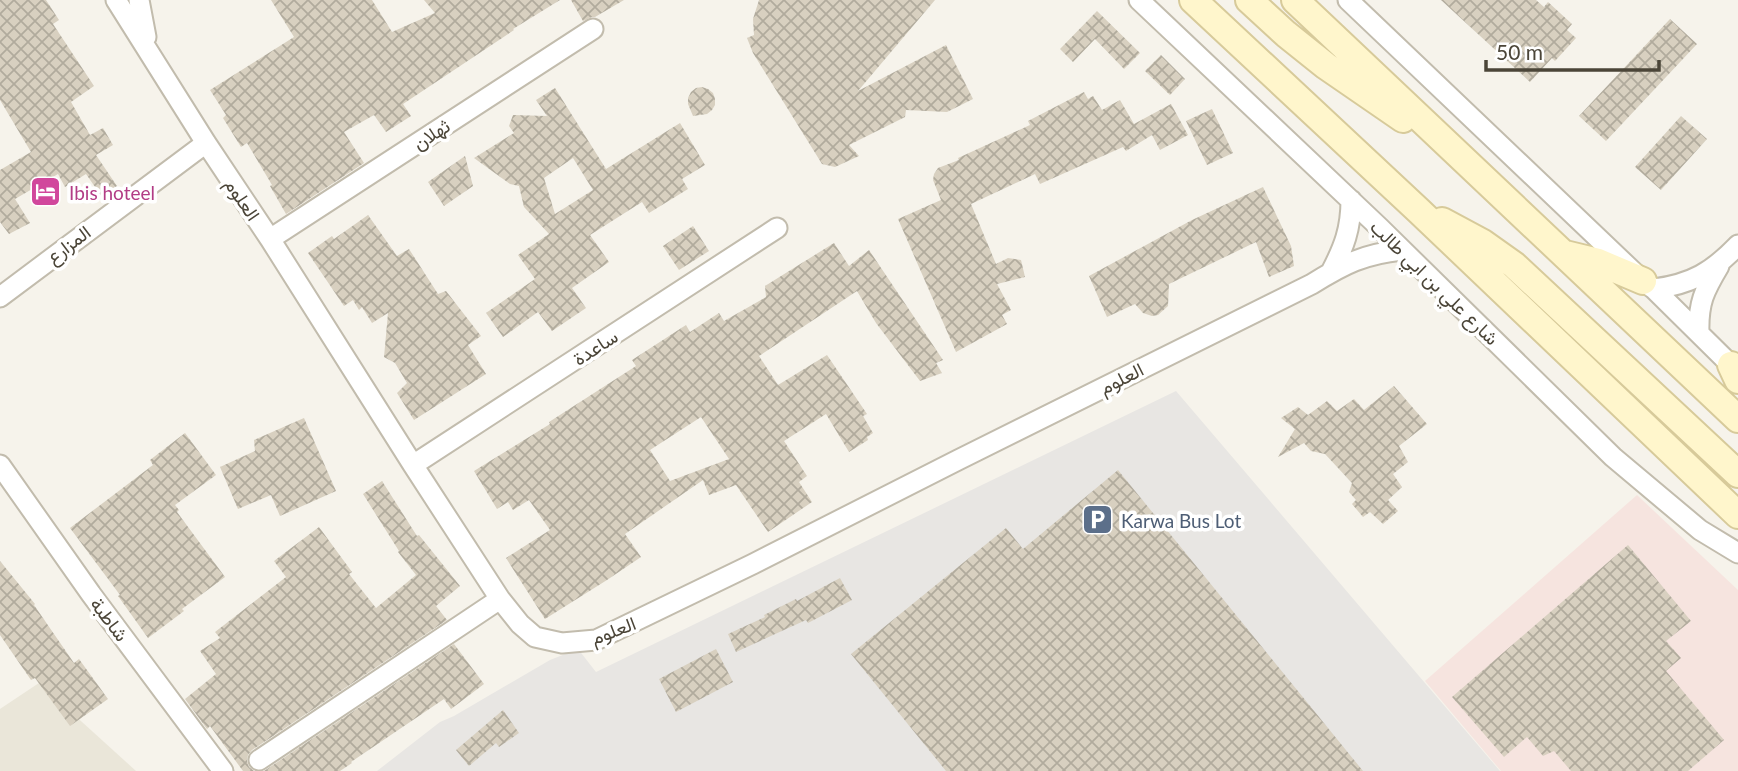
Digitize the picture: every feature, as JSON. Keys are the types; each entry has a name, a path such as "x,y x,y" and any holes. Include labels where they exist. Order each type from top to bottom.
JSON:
{"main road":[{"name":"شارع علي بن ابي طالب","path":"1194,0 1738,516"},
{"path":"1249,0 1326,66 1460,156"},
{"path":"1295,0 1738,419"},
{"path":"1418,210 1483,243 1514,265 1738,474"},
{"path":"1562,253 1598,262 1648,285"}],"street":[{"name":"العلوم","path":"116,0 500,599 534,637 562,643 596,640 753,564 1364,256 1402,250"},
{"path":"139,0 151,55"},
{"name":"شارع علي بن ابي طالب","path":"1139,0 1351,200 1613,457 1700,530 1738,552"},
{"path":"1348,0 1699,333 1735,372"},
{"name":"ثهلان","path":"270,239 593,29"},
{"name":"المزارع","path":"0,297 206,143"},
{"path":"1331,272 1347,238 1351,200"},
{"name":"ساعدة","path":"413,465 777,228"},
{"path":"1648,285 1671,286 1688,282 1706,274 1738,245"},
{"path":"1699,333 1702,297 1721,262"},
{"name":"شاطبة","path":"0,465 91,594 223,771"},
{"path":"260,760 500,599"}],"shaded area":[{"name":"Karwa Bus Lot","path":"1176,391 1500,771 377,771 440,722 550,660 578,649 596,672"},
{"path":"1637,495 1738,590 1738,771 1501,771 1425,681"},
{"path":"39,683 136,771 0,771 0,709"}],"building":[{"path":"0,0 46,0 59,20 53,24 94,86 71,102 90,135 103,128 113,145 96,155 117,186 102,197 86,174 65,187 58,174 15,199 30,223 9,234 0,222 0,170 31,152 0,100"},
{"path":"271,0 372,0 392,32 435,13 424,0 560,0 403,104 411,116 386,132 374,115 344,132 364,163 286,214 247,143 241,147 223,118 226,115 210,90 294,37"},
{"path":"571,0 624,0 583,21"},
{"path":"759,0 935,0 858,91 946,45 973,99 947,112 906,110 905,117 849,145 859,156 835,167 822,164 753,53 747,38 754,35 753,19"},
{"path":"1441,0 1536,0 1544,7 1548,2 1572,24 1567,30 1576,38 1555,61 1552,58 1530,82"},
{"path":"1097,11 1140,53 1124,69 1095,39 1073,62 1060,49"},
{"path":"1670,19 1697,44 1606,141 1579,116"},
{"path":"1161,55 1185,79 1170,95 1145,71"},
{"path":"702,87 713,93 715,105 707,114 693,116 688,98 696,88"},
{"path":"555,88 606,169 680,123 705,165 682,179 688,189 649,213 642,202 590,235 609,262 572,288 586,308 552,331 538,312 503,337 486,313 535,279 518,255 549,234 524,207 519,186 510,184 474,158 514,133 509,126 513,115 547,116 536,100","holes":["573,158 593,190 555,214 544,178"]},
{"path":"1084,92 1088,99 1093,96 1102,110 1120,100 1134,124 1171,104 1188,135 1160,150 1152,135 1126,151 1123,147 1040,184 1035,174 971,204 996,264 1008,258 1021,260 1025,277 997,284 1011,310 1002,315 1007,324 956,352 898,219 941,200 933,180 938,168 1030,125 1028,121"},
{"path":"1212,109 1233,153 1207,165 1186,121"},
{"path":"1681,116 1707,139 1661,190 1635,167"},
{"path":"465,156 473,186 444,206 428,182"},
{"path":"1263,187 1291,246 1294,266 1269,277 1256,242 1169,284 1168,306 1158,315 1143,313 1135,304 1107,317 1089,276 1192,220"},
{"path":"368,215 397,256 409,249 438,294 446,291 481,336 468,345 486,374 414,420 397,393 407,383 395,363 384,357 388,313 372,323 362,307 359,310 353,300 344,306 308,253"},
{"path":"693,226 709,251 679,270 663,246"},
{"path":"834,243 849,266 869,250 943,360 936,363 942,373 920,381 876,323 857,291 759,356 778,385 827,355 867,414 863,416 873,433 867,437 868,440 849,452 826,414 784,441 807,476 799,482 812,502 768,532 736,485 709,495 703,480 625,534 641,557 545,619 506,558 550,530 529,500 513,510 508,502 497,509 474,471 636,366 632,360 686,325 690,332 719,313 724,321 766,297 765,286","holes":["701,417 729,459 670,481 650,450"]},
{"path":"1394,386 1427,424 1399,446 1408,462 1393,474 1402,487 1388,500 1398,511 1383,524 1370,512 1363,517 1352,504 1356,500 1349,492 1352,483 1325,454 1311,451 1304,443 1278,457 1295,429 1281,418 1298,407 1308,415 1327,401 1337,411 1354,399 1364,410"},
{"path":"304,418 336,491 280,516 271,495 238,509 220,467 255,451 254,440"},
{"path":"185,433 216,475 175,505 179,510 177,512 225,577 148,638 70,528 153,465 150,460"},
{"path":"1118,470 1363,771 946,771 851,654 1006,528 1023,549"},
{"path":"382,481 417,536 419,535 460,586 436,606 447,620 252,750 247,761 254,771 243,771 210,726 207,729 185,699 216,674 200,651 220,638 215,632 286,577 274,561 319,527 352,572 349,574 376,608 416,575 398,552 363,494"},
{"path":"1628,545 1691,621 1666,641 1681,658 1666,671 1724,740 1688,771 1571,771 1554,751 1543,756 1527,737 1504,757 1452,697"},
{"path":"0,561 35,604 74,663 79,659 108,699 70,726 35,678 31,680 0,635"},
{"path":"840,578 852,600 808,623 806,620 736,652 728,634"},
{"path":"454,644 484,684 451,709 444,699 340,771 264,771"},
{"path":"716,649 733,682 676,712 659,679"},
{"path":"503,710 519,733 499,747 496,743 469,766 456,750"}],"place":[{"name":"Ibis hoteel","path":"46,192"},
{"name":"Karwa Bus Lot","path":"1098,520"}]}
